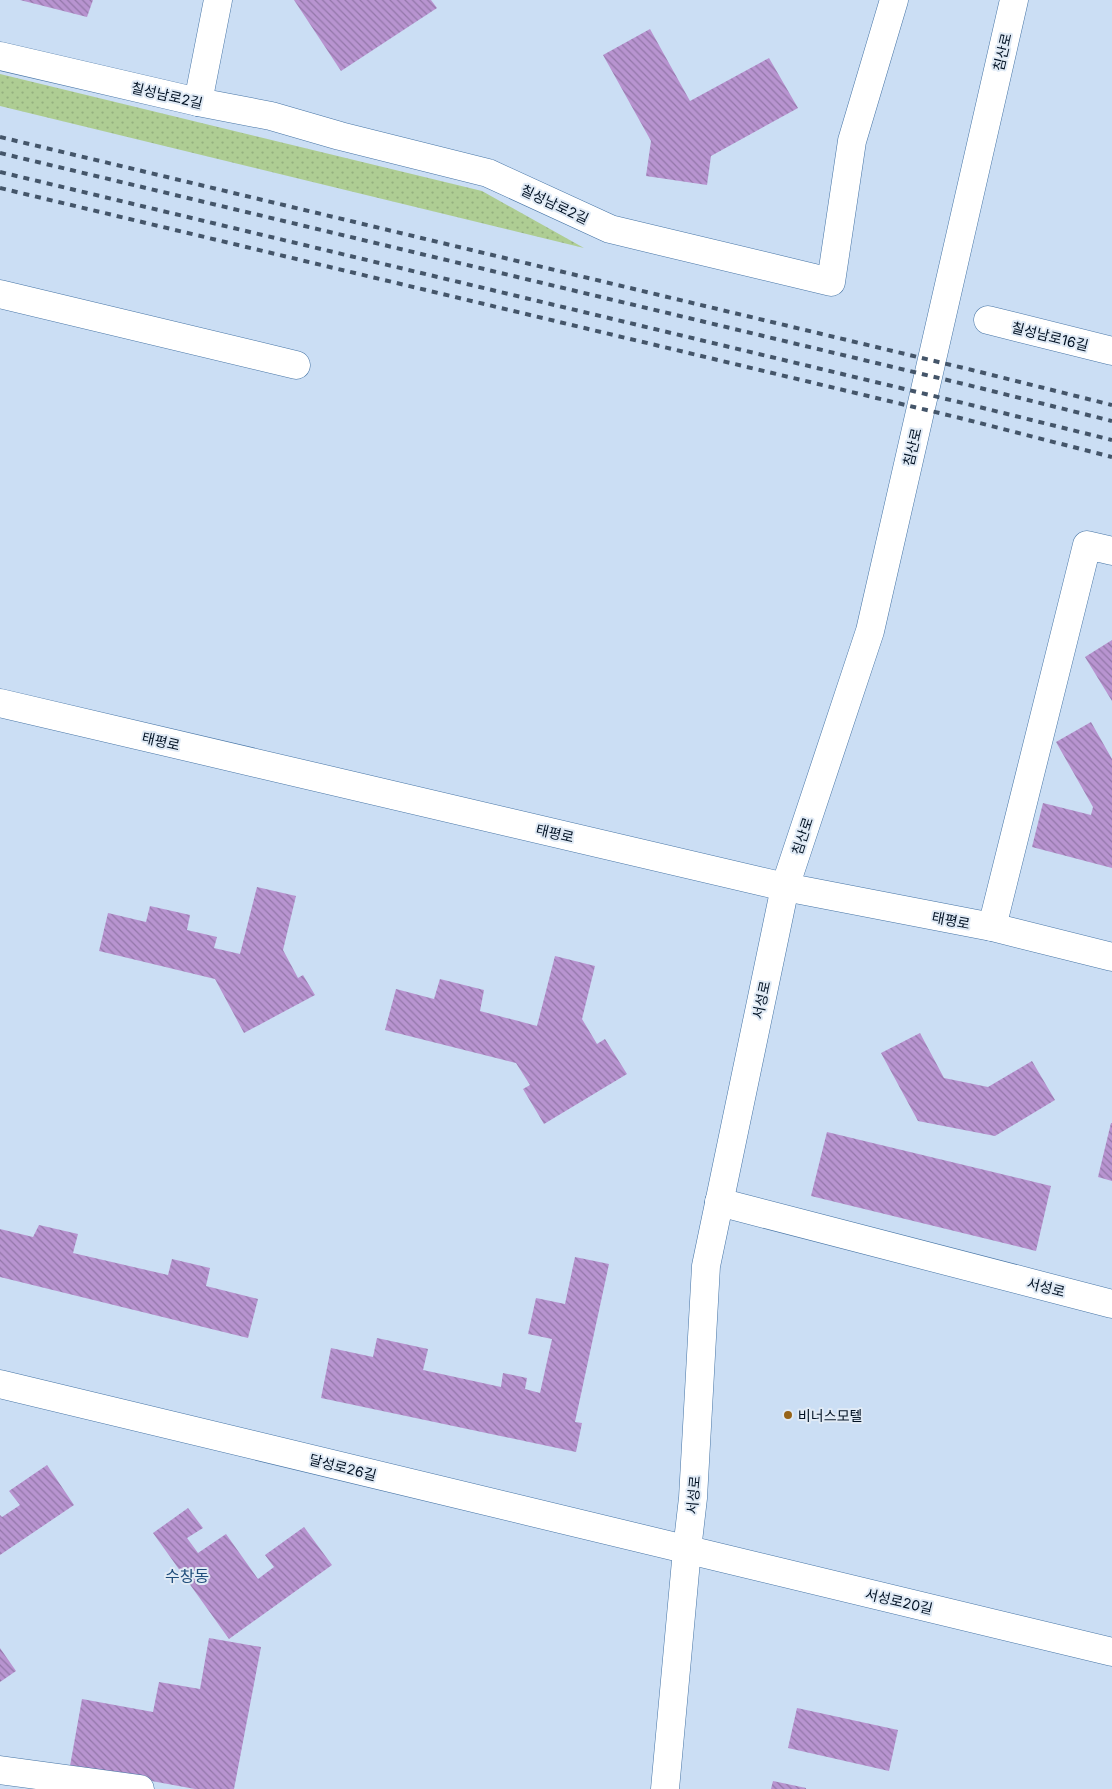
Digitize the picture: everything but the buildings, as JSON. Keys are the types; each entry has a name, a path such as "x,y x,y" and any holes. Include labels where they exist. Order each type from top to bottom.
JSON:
{"street":[{"path":"198,102 218,0"},
{"name":"칠성남로2길","path":"0,56 198,102 271,116 340,136 488,173 610,229 831,282 852,141 894,0"},
{"name":"침산로","path":"785,887 870,631 1014,0"},
{"path":"0,294 296,365"},
{"name":"칠성남로16길","path":"988,320 1112,351"},
{"path":"992,928 1099,548"},
{"name":"태평로","path":"0,703 785,887 992,928 1112,957"},
{"name":"서성로","path":"665,1789 687,1550 694,1498 706,1266 785,887"},
{"name":"서성로","path":"719,1202 1112,1304"},
{"name":"달성로26길","path":"0,1384 687,1550"},
{"name":"서성로20길","path":"687,1550 1112,1652"},
{"path":"0,1770 140,1789"}],"green space":[{"path":"0,74 482,191 584,248 0,106"}],"railway":[{"path":"0,137 1112,405"},
{"path":"0,153 1112,421"},
{"path":"0,172 1112,440"},
{"path":"0,188 960,418 1112,457"}],"place":[{"name":"비너스모텔","path":"788,1415"}],"district":[{"name":"수창동","path":"187,1576"}]}
